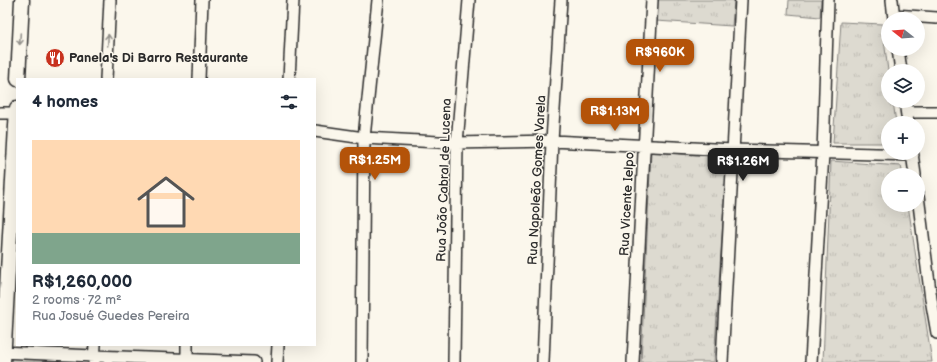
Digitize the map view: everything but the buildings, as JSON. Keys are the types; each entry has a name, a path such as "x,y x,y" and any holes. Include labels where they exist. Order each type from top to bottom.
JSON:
{"main road":[{"path":"18,78 22,0"},
{"path":"2,355 16,129"}],"street":[{"path":"106,78 110,0"},
{"path":"199,78 202,0"},
{"path":"289,78 293,0"},
{"path":"362,362 364,138 378,0"},
{"name":"Rua João Cabral de Lucena","path":"454,362 457,143 469,0"},
{"name":"Rua Napoleão Gomes Varela","path":"543,362 552,140 560,0"},
{"name":"Rua Vicente Ielpo","path":"633,362 652,0"},
{"path":"722,362 741,0"},
{"path":"811,362 823,153 828,0"},
{"path":"892,0 893,12"},
{"path":"925,18 937,18"},
{"path":"916,108 937,112"},
{"path":"0,113 16,113"},
{"path":"316,131 364,138 457,143 552,140 733,150 881,154"},
{"path":"920,212 937,333"},
{"path":"94,359 95,346"},
{"path":"187,360 188,346"},
{"path":"277,362 278,346"},
{"path":"2,355 94,359 254,362"}],"green space":[{"path":"657,0 734,0 732,26 656,21"},
{"path":"789,0 821,0 820,17 788,14"},
{"path":"841,22 881,24 881,56 886,56 887,64 881,64 881,108 894,108 895,116 881,116 881,143 833,143"},
{"path":"651,152 727,157 714,362 641,362"},
{"path":"831,161 901,166 901,168 881,168 881,212 909,212 932,362 823,362"},
{"path":"9,354 89,359 89,362 9,362"}],"place":[{"name":"Panela's Di Barro Restaurante","path":"55,58"}]}
